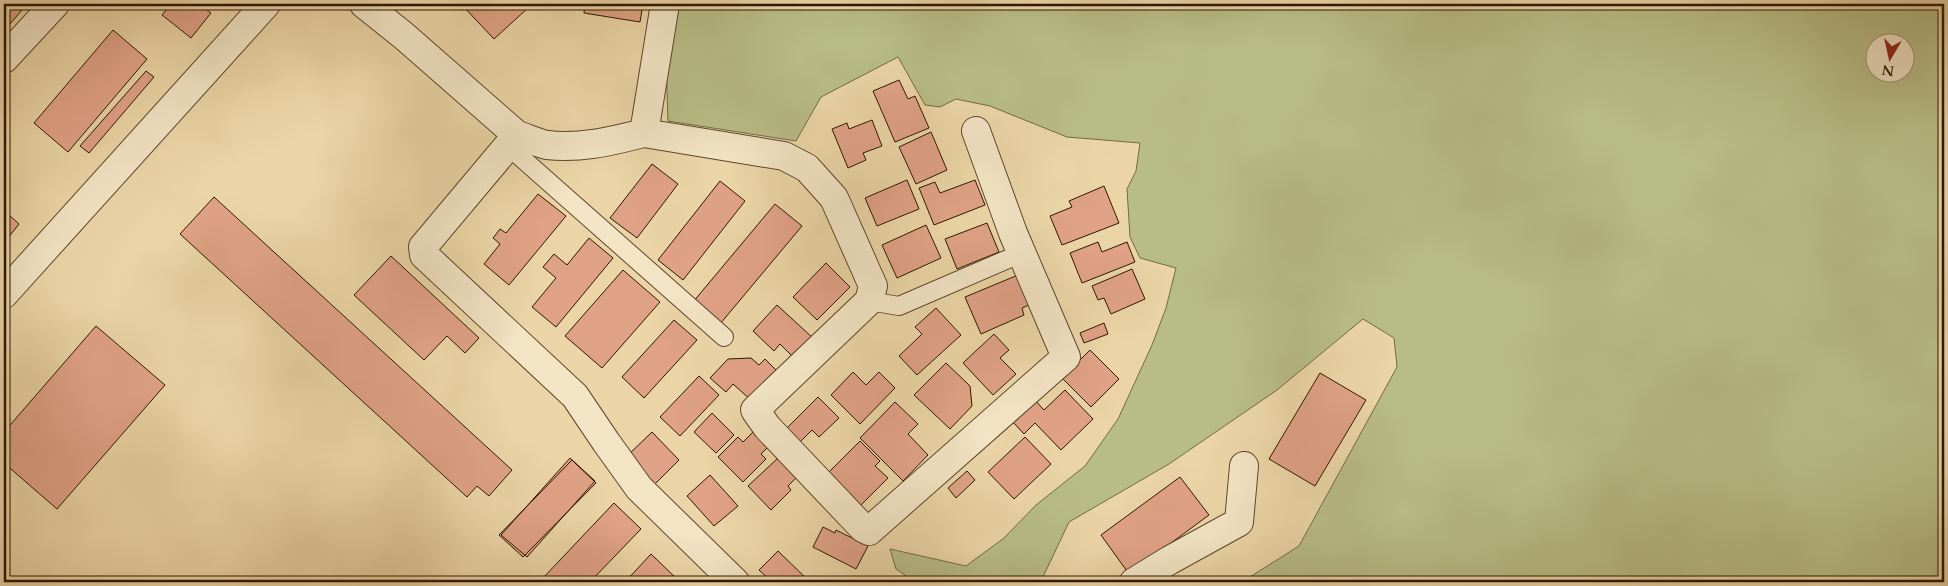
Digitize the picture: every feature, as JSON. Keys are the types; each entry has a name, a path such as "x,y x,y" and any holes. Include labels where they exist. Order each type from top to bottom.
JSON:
{"street":[{"path":"4,59 55,4"},
{"path":"4,294 266,4"},
{"path":"364,4 404,36 512,141 584,146 603,144 644,133 784,156 807,168 834,198 873,286 869,301 755,410 767,427 863,528 869,531 1066,357 1022,253 976,132"},
{"path":"644,133 665,4"},
{"path":"512,141 423,247 424,255 575,396 639,488 735,582"},
{"path":"1134,582 1239,522 1244,466"}],"lane":[{"path":"512,141 724,337"},
{"path":"869,301 899,306 1022,253"}],"green space":[{"path":"679,4 1944,4 1944,582 1242,582 1299,546 1397,367 1394,338 1363,319 1277,390 1169,464 1069,522 1042,579 1034,582 915,582 896,569 890,549 966,566 1004,538 1036,505 1085,466 1118,419 1152,345 1166,308 1176,268 1140,258 1130,237 1127,189 1136,171 1140,143 1067,137 990,106 956,99 940,107 925,105 898,57 821,97 796,141 668,121 666,62"}],"building":[{"path":"4,4 15,4 22,10 4,31"},
{"path":"171,4 199,4 211,13 191,38 162,15"},
{"path":"461,4 524,4 528,8 494,39"},
{"path":"585,4 643,4 640,22 584,13"},
{"path":"113,30 147,59 68,152 34,123"},
{"path":"146,71 154,77 89,153 80,146"},
{"path":"899,80 908,99 915,96 929,128 895,142 873,91"},
{"path":"872,120 882,146 863,153 866,160 848,168 832,129 847,123 849,129"},
{"path":"931,132 947,170 916,184 899,147"},
{"path":"652,164 678,184 637,238 610,218"},
{"path":"907,180 919,209 877,226 865,198"},
{"path":"975,180 985,205 934,225 919,188 935,182 940,193"},
{"path":"720,181 745,201 683,280 658,260"},
{"path":"1104,186 1119,223 1062,245 1050,216 1072,207 1069,201"},
{"path":"538,194 566,216 509,285 484,264 500,244 493,238 500,229 506,233"},
{"path":"214,197 512,470 489,496 477,486 467,497 180,234"},
{"path":"775,204 802,226 720,324 693,302"},
{"path":"10,216 19,224 4,243 4,223"},
{"path":"987,223 999,252 957,269 945,239"},
{"path":"926,225 941,258 897,278 882,245"},
{"path":"589,238 613,258 556,327 532,307 556,278 543,267 554,254 567,265"},
{"path":"1098,242 1102,252 1127,242 1135,262 1082,283 1070,253"},
{"path":"391,256 479,338 465,353 447,336 424,360 354,295"},
{"path":"826,263 850,287 817,320 793,297"},
{"path":"1132,269 1145,299 1111,314 1104,298 1098,300 1092,286"},
{"path":"623,270 660,302 602,368 565,336"},
{"path":"1018,275 1031,304 1022,308 1024,315 981,334 965,297"},
{"path":"777,305 814,339 795,359 780,344 774,351 753,331"},
{"path":"936,308 961,335 917,375 899,356 922,334 915,327"},
{"path":"674,320 697,340 644,398 622,377"},
{"path":"1104,323 1108,334 1084,343 1080,333"},
{"path":"96,326 165,385 57,509 4,463 4,432"},
{"path":"994,334 1009,350 1000,358 1016,374 993,395 963,363"},
{"path":"1090,350 1119,379 1091,407 1062,378"},
{"path":"751,358 759,365 765,359 779,373 752,401 733,384 726,392 710,378 728,359"},
{"path":"946,363 970,386 972,406 950,429 914,395"},
{"path":"853,372 866,385 879,372 895,388 860,424 831,395"},
{"path":"1320,373 1366,400 1315,486 1269,459"},
{"path":"699,376 719,395 680,436 660,417"},
{"path":"1065,390 1093,419 1061,450 1035,423 1024,434 1012,421 1034,399 1044,410"},
{"path":"818,397 839,418 819,437 812,430 800,442 786,429"},
{"path":"895,402 918,424 908,434 928,455 903,481 860,438"},
{"path":"712,413 734,435 716,453 694,432"},
{"path":"754,431 769,446 761,454 766,459 743,482 718,457 738,437 743,442"},
{"path":"652,432 679,460 653,486 626,457"},
{"path":"1025,437 1051,464 1014,499 988,472"},
{"path":"860,441 880,461 875,466 888,478 853,513 826,475"},
{"path":"570,458 595,481 527,557 501,535"},
{"path":"778,458 797,477 788,486 791,490 771,510 748,486"},
{"path":"572,460 596,483 523,557 499,535"},
{"path":"967,471 975,480 956,498 948,488"},
{"path":"710,475 738,506 714,526 687,496"},
{"path":"1180,477 1209,515 1129,574 1101,535"},
{"path":"614,503 641,529 590,582 547,582 543,578"},
{"path":"823,527 835,533 836,530 868,546 856,569 813,547"},
{"path":"778,551 810,582 772,582 759,570"},
{"path":"651,554 680,582 625,582"}]}
